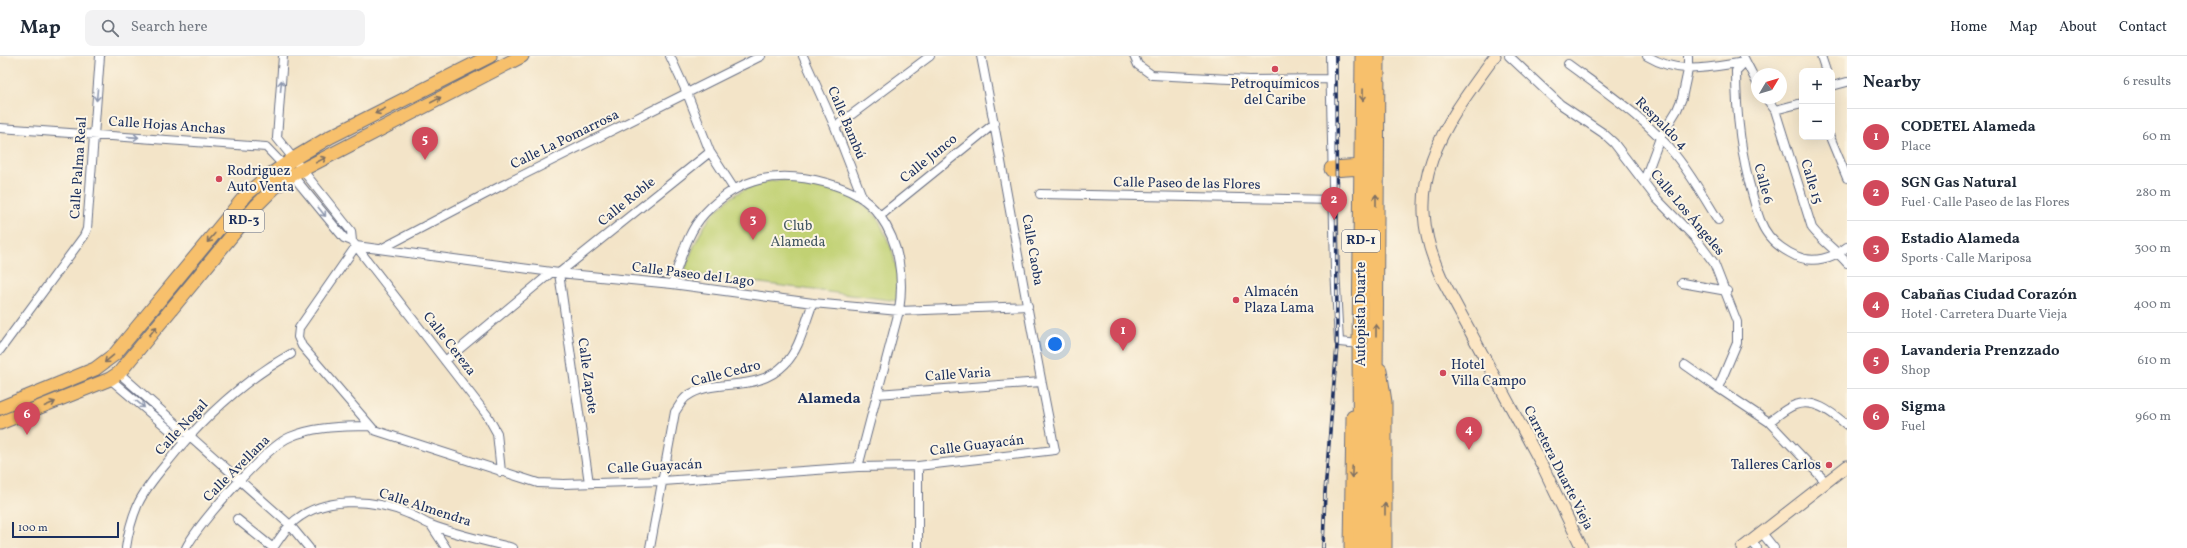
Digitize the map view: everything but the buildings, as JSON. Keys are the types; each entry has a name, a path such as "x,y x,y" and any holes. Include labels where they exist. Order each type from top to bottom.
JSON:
{"highway":[{"name":"Autopista Duarte","path":"1363,56 1360,344 1368,425 1374,548"},
{"name":"Autopista Duarte","path":"1361,548 1368,425 1376,350 1377,56"},
{"path":"1332,169 1362,167"}],"main road":[{"name":"RD-3","path":"0,408 95,369 115,354 247,194 293,167 367,117 490,56"},
{"name":"RD-3","path":"0,423 115,376 257,205 293,167 522,56"},
{"name":"Carretera Duarte Vieja","path":"1495,56 1470,91 1434,149 1426,181 1423,210 1425,230 1431,253 1441,277 1549,480 1582,548"},
{"name":"Autopista Duarte","path":"1376,350 1385,402 1385,548"},
{"path":"1351,548 1354,403 1361,364"},
{"path":"1750,546 1762,533 1847,466"}],"street":[{"name":"Calle Palma Real","path":"0,350 84,236 87,229 100,56"},
{"path":"283,56 278,138 293,167"},
{"path":"670,56 687,93 710,152 734,189"},
{"name":"Calle La Pomarrosa","path":"381,249 761,56"},
{"name":"Calle Bambú","path":"803,56 835,127 863,200"},
{"path":"835,127 930,56"},
{"name":"Calle Caoba","path":"981,56 1041,382 1055,450"},
{"path":"1134,56 1138,65 1152,75 1249,80 1329,79"},
{"path":"1330,56 1329,79 1339,342 1360,344"},
{"name":"Calle Los Ángeles","path":"1509,56 1560,104 1603,133 1614,143 1656,198 1696,239 1714,263 1727,290 1737,322 1737,343 1718,388"},
{"path":"1646,56 1670,66 1688,70 1744,59 1751,72"},
{"path":"1644,181 1660,138 1677,110 1688,70 1688,56"},
{"path":"1821,56 1825,68"},
{"name":"Calle 6","path":"1744,59 1736,71 1738,125 1744,166 1763,227 1781,248 1800,258 1818,260 1839,253 1847,247"},
{"name":"Respaldo 4","path":"1568,64 1622,103 1660,138 1677,157 1718,220"},
{"path":"1835,85 1847,82"},
{"name":"Calle 15","path":"1770,104 1775,110 1812,228 1820,238 1839,253 1847,263"},
{"path":"1775,110 1799,104"},
{"name":"Calle Junco","path":"880,216 994,123"},
{"name":"Calle Hojas Anchas","path":"0,128 260,145 272,152"},
{"path":"1831,140 1847,178"},
{"path":"282,145 272,152 293,167"},
{"name":"Calle Roble","path":"445,360 710,152"},
{"name":"Calle Cereza","path":"293,167 344,238 354,244 493,424 497,433 501,472"},
{"path":"672,284 693,230 705,214 734,189 769,177 790,176 810,178 853,192 880,216 892,241 901,268 902,289 899,311 858,467"},
{"name":"Calle Paseo de las Flores","path":"1040,194 1333,200"},
{"name":"Calle Paseo del Lago","path":"354,244 555,273 672,284 813,303 899,311 1028,306"},
{"name":"Calle Guayacán","path":"354,244 299,328 298,338 302,346 368,426 382,434 538,483 564,484 663,481 858,467 918,466 1055,450"},
{"name":"Calle Zapote","path":"555,273 589,483"},
{"path":"1682,283 1727,290"},
{"name":"Calle Cedro","path":"650,548 676,412 685,398 706,389 750,383 774,374 786,363 794,350 813,303"},
{"name":"Calle Nogal","path":"126,548 139,503 152,481 187,439 230,396 251,378 291,354"},
{"path":"1685,365 1768,422 1826,482"},
{"path":"115,376 290,526 309,548"},
{"name":"Calle Varia","path":"877,394 1041,382"},
{"path":"1768,422 1794,405 1804,404 1826,408 1847,425"},
{"name":"Calle Avellana","path":"186,548 216,506 267,453 289,437 316,428 368,426"},
{"path":"918,466 918,548"},
{"name":"Calle Almendra","path":"273,548 290,526 305,515 320,508 355,501 378,504 408,514 431,525 513,548"},
{"path":"237,519 273,548"},
{"path":"431,525 446,548"},
{"path":"1762,533 1774,548"}],"green space":[{"name":"Club Alameda","path":"782,180 802,180 852,194 878,218 892,250 898,275 897,301 684,273 689,257 703,229 711,217 732,196 762,183"}],"railway":[{"path":"1323,548 1325,492 1337,346 1336,56"}],"place":[{"name":"Petroquímicos del Caribe","path":"1275,69"},
{"name":"Lavanderia Prenzzado","path":"425,160"},
{"name":"Rodriguez Auto Venta","path":"219,179"},
{"name":"SGN Gas Natural","path":"1334,220"},
{"name":"Estadio Alameda","path":"753,240"},
{"name":"Almacén Plaza Lama","path":"1236,300"},
{"name":"CODETEL Alameda","path":"1123,351"},
{"name":"Hotel Villa Campo","path":"1443,373"},
{"name":"Sigma","path":"27,435"},
{"name":"Cabañas Ciudad Corazón","path":"1469,450"},
{"name":"Talleres Carlos","path":"1829,465"}],"district":[{"name":"Alameda","path":"829,399"}]}
